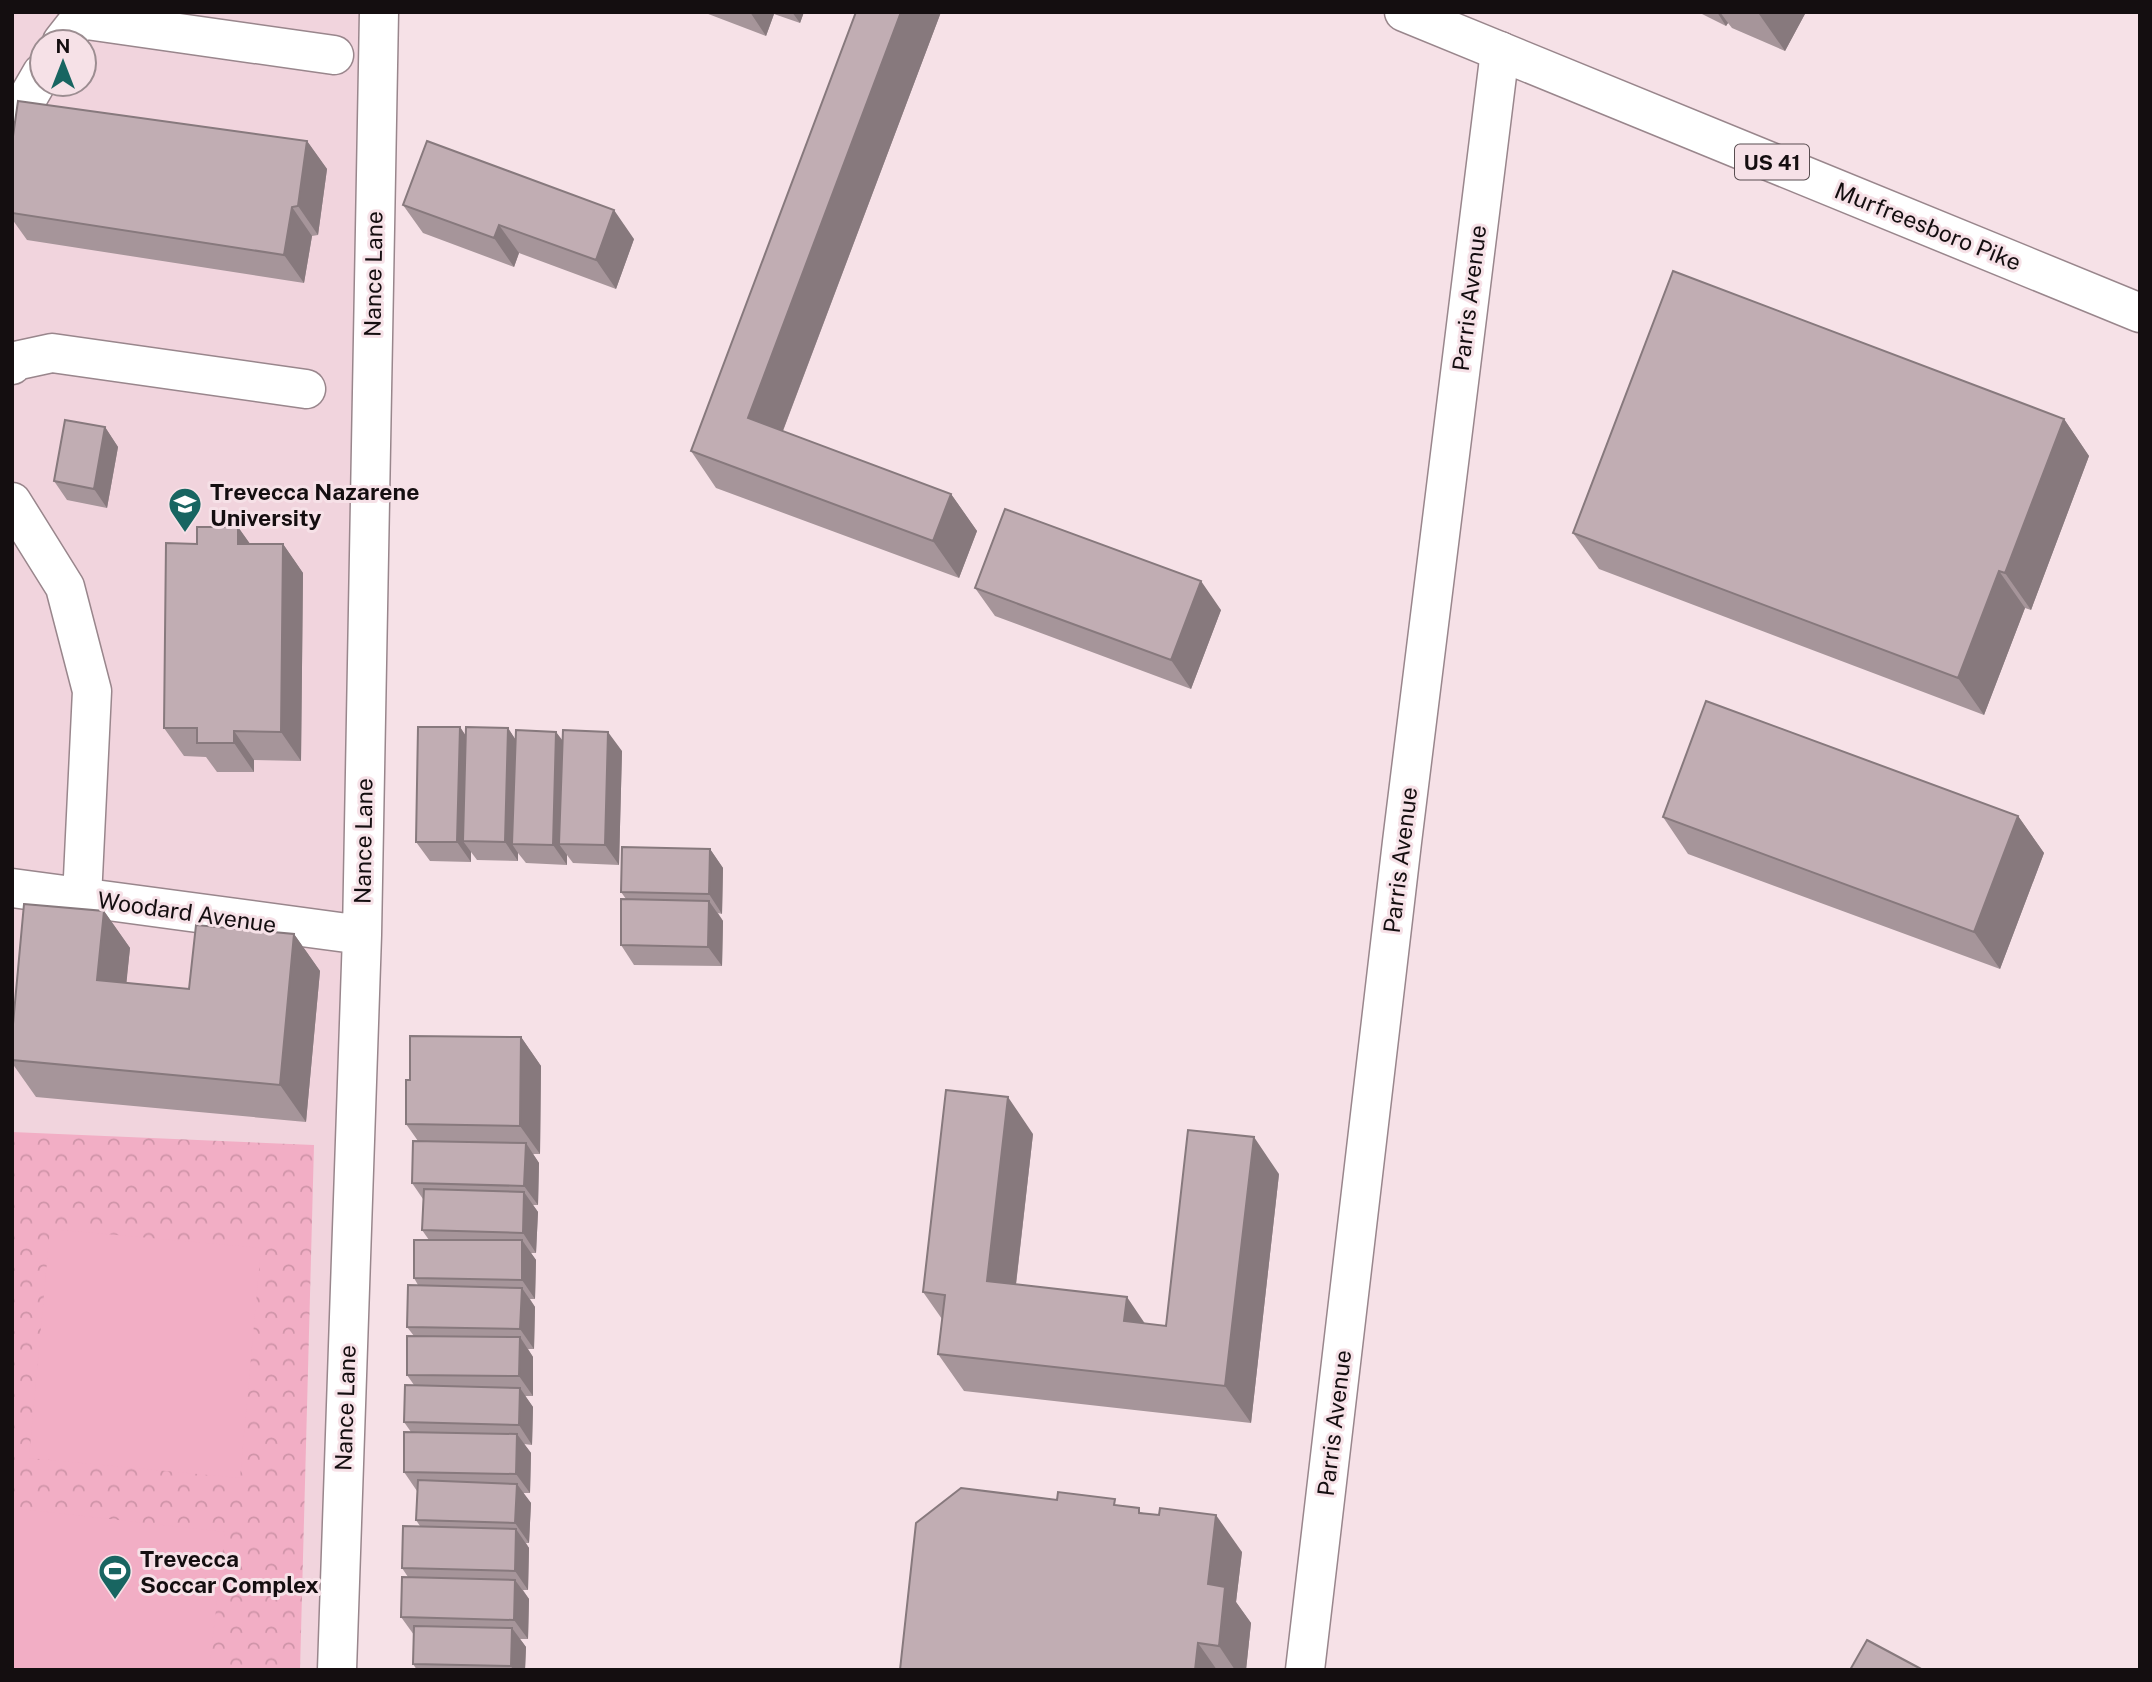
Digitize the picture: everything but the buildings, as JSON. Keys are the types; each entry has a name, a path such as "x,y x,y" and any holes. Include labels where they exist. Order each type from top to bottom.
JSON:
{"street":[{"name":"Nance Lane","path":"337,1670 362,935 379,12"},
{"name":"Murfreesboro Pike","path":"1404,12 2140,313"},
{"path":"73,28 80,19 334,55"},
{"name":"Parris Avenue","path":"1305,1670 1402,842 1500,51"},
{"path":"12,125 28,97"},
{"path":"13,361 52,353 306,389"},
{"path":"12,502 65,587 92,691 82,898"},
{"name":"Woodard Avenue","path":"12,888 362,935"}],"shaded area":[{"name":"Trevecca Nazarene University","path":"12,12 379,12 340,985 323,1670 12,1670"}],"green space":[{"path":"12,1132 314,1145 300,1670 12,1670"},
{"path":"50,1229 261,1248 240,1478 29,1458"},
{"name":"Trevecca Soccar Complex","path":"12,1508 225,1532 209,1670 12,1670"}],"place":[{"name":"Trevecca Nazarene University","path":"185,534"},
{"name":"Trevecca Soccar Complex","path":"115,1601"}]}
